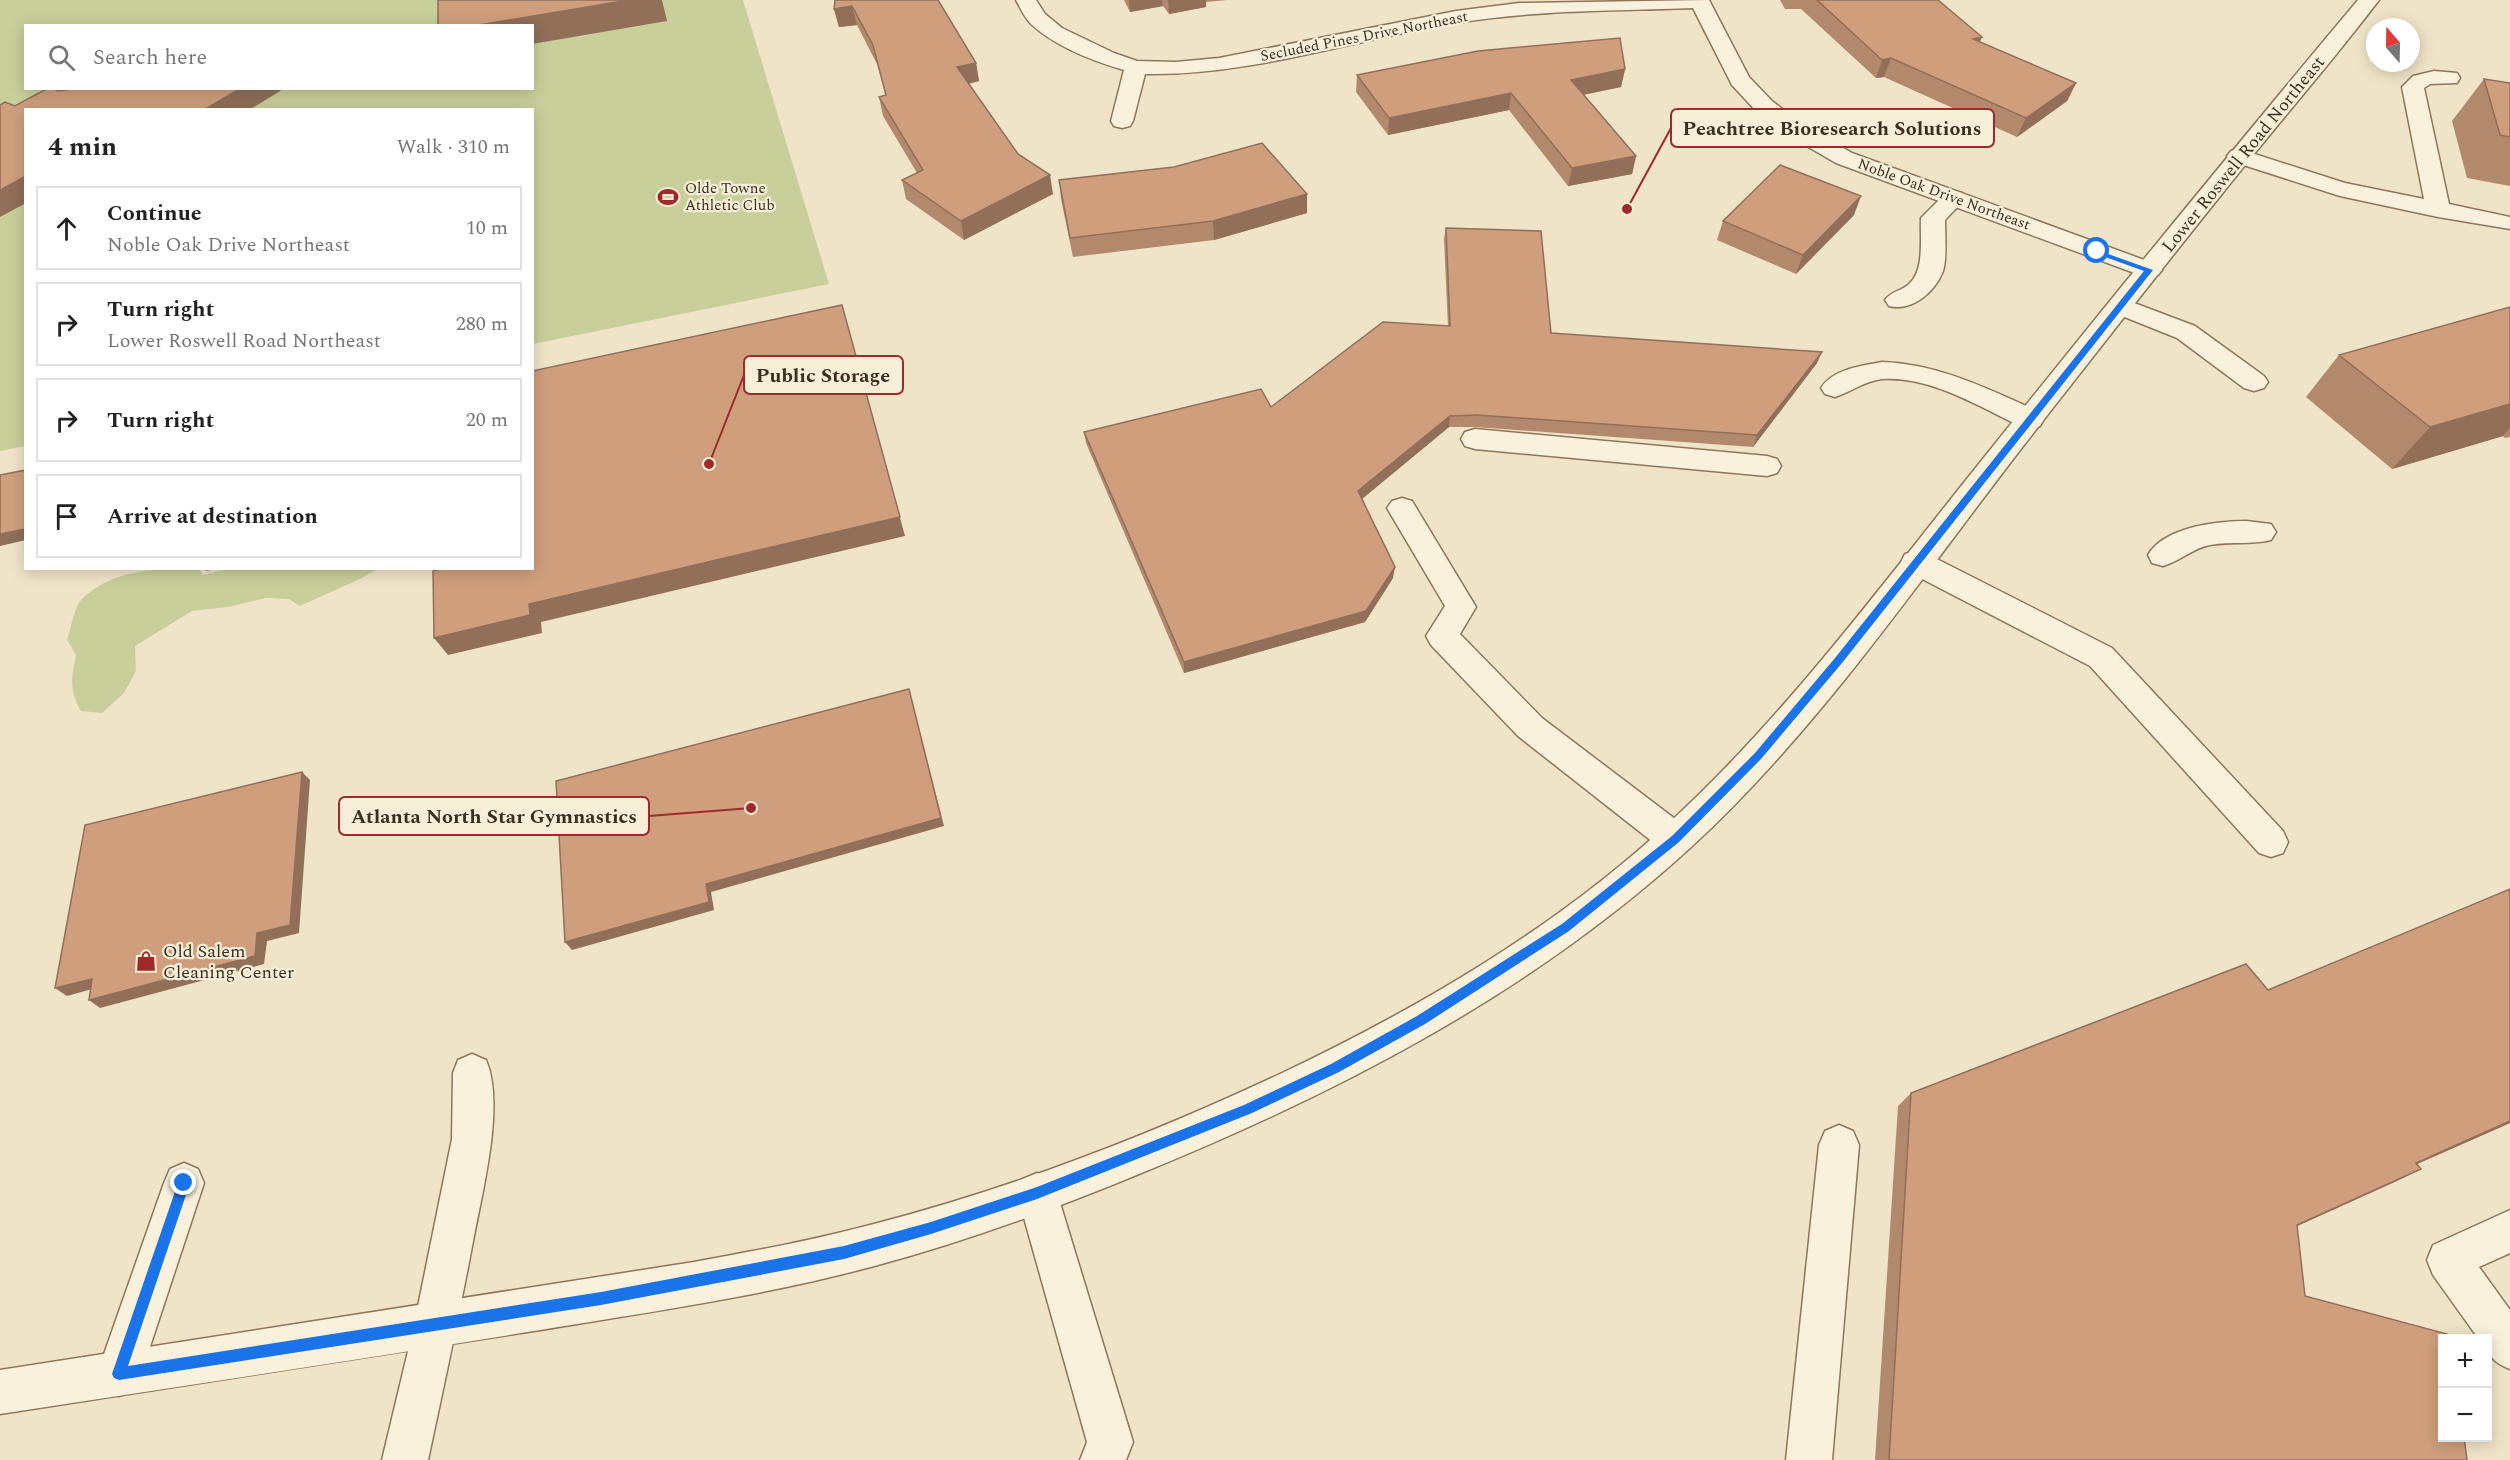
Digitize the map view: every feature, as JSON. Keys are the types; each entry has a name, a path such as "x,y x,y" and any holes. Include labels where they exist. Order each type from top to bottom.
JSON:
{"street":[{"name":"Secluded Pines Drive Northeast","path":"1026,0 1037,18 1055,32 1106,58 1136,67 1176,68 1219,64 1456,17 1519,9 1700,1"},
{"name":"Lower Roswell Road Northeast","path":"0,1392 436,1326 844,1253 931,1228 1037,1193 1248,1109 1335,1068 1421,1020 1565,928 1676,839 1758,756 1839,661 2239,156 2369,0"},
{"name":"Noble Oak Drive Northeast","path":"1700,1 1740,80 1764,106 1794,129 1844,158 2149,270"},
{"path":"1122,121 1136,67"},
{"path":"2438,210 2413,87 2418,80 2430,77 2449,78"},
{"path":"2239,156 2340,189 2506,223"},
{"path":"1898,300 1918,290 1931,270 1933,218 1954,198"},
{"path":"2121,306 2186,332 2207,345 2254,382"},
{"path":"1835,388 1863,372 1884,369 1909,372 1934,378 2030,419"},
{"path":"1474,440 1767,466"},
{"path":"1401,508 1461,607 1442,636 1530,727 1676,839"},
{"path":"2163,555 2185,541 2222,531 2261,532"},
{"path":"1916,562 2101,657 2271,842"},
{"path":"405,1460 436,1326 472,1139 472,1073"},
{"path":"1809,1460 1839,1145"},
{"path":"119,1374 184,1183"},
{"path":"1037,1193 1110,1442 1103,1460"},
{"path":"2510,1231 2448,1260 2510,1347"}],"green space":[{"name":"Olde Towne Athletic Club","path":"0,0 743,0 829,284 534,344 534,108 24,108 24,446 0,451"},
{"path":"200,570 203,575 223,570 375,570 300,606 289,599 266,598 228,607 192,611 135,646 136,671 124,693 102,713 81,711 74,697 72,684 76,655 67,640 75,613 81,600 93,590 106,582 136,572"}],"building":[{"path":"438,0 629,0 485,24 438,24"},
{"path":"835,0 938,0 976,63 957,67 1018,154 1050,175 961,221 902,180 923,170 879,97 886,95 873,45 852,6 834,9"},
{"path":"1817,0 1938,0 1982,37 1973,39 2076,83 2026,118 1891,58 1882,60"},
{"path":"1620,38 1625,69 1571,80 1636,156 1572,168 1511,93 1389,118 1357,75 1478,51"},
{"path":"2484,79 2510,83 2510,137 2500,135"},
{"path":"44,90 238,90 207,108 24,108 24,177 0,190 0,105 5,102 15,106"},
{"path":"1262,143 1307,194 1213,221 1070,238 1059,180 1174,167"},
{"path":"1780,165 1861,196 1803,255 1723,221"},
{"path":"1446,228 1541,231 1551,333 1822,352 1757,435 1477,415 1450,416 1358,491 1395,567 1366,611 1184,662 1084,432 1261,389 1271,407 1383,322 1450,326"},
{"path":"842,305 900,517 529,604 530,615 434,638 433,571 534,570 534,371"},
{"path":"2510,307 2510,404 2430,427 2339,355"},
{"path":"24,470 24,529 0,534 0,475"},
{"path":"909,689 941,818 706,884 709,902 565,942 556,781"},
{"path":"302,772 290,925 257,933 255,956 89,1000 92,979 55,988 85,825"},
{"path":"2510,889 2510,1121 2416,1163 2421,1169 2297,1225 2305,1296 2447,1334 2438,1334 2438,1442 2465,1442 2467,1460 1889,1460 1911,1093 2246,964 2268,990"}],"place":[{"name":"Olde Towne Athletic Club","path":"668,197"},
{"name":"Peachtree Bioresearch Solutions","path":"1627,209"},
{"name":"Public Storage","path":"709,464"},
{"name":"Atlanta North Star Gymnastics","path":"751,808"},
{"name":"Old Salem Cleaning Center","path":"146,961"}],"route":[{"path":"184,1183 119,1374 601,1299 844,1253 931,1228 1037,1193 1159,1147 1335,1068 1421,1020 1565,928 1628,880 1676,839 1758,756 1839,661 2149,270 2097,251"}]}
